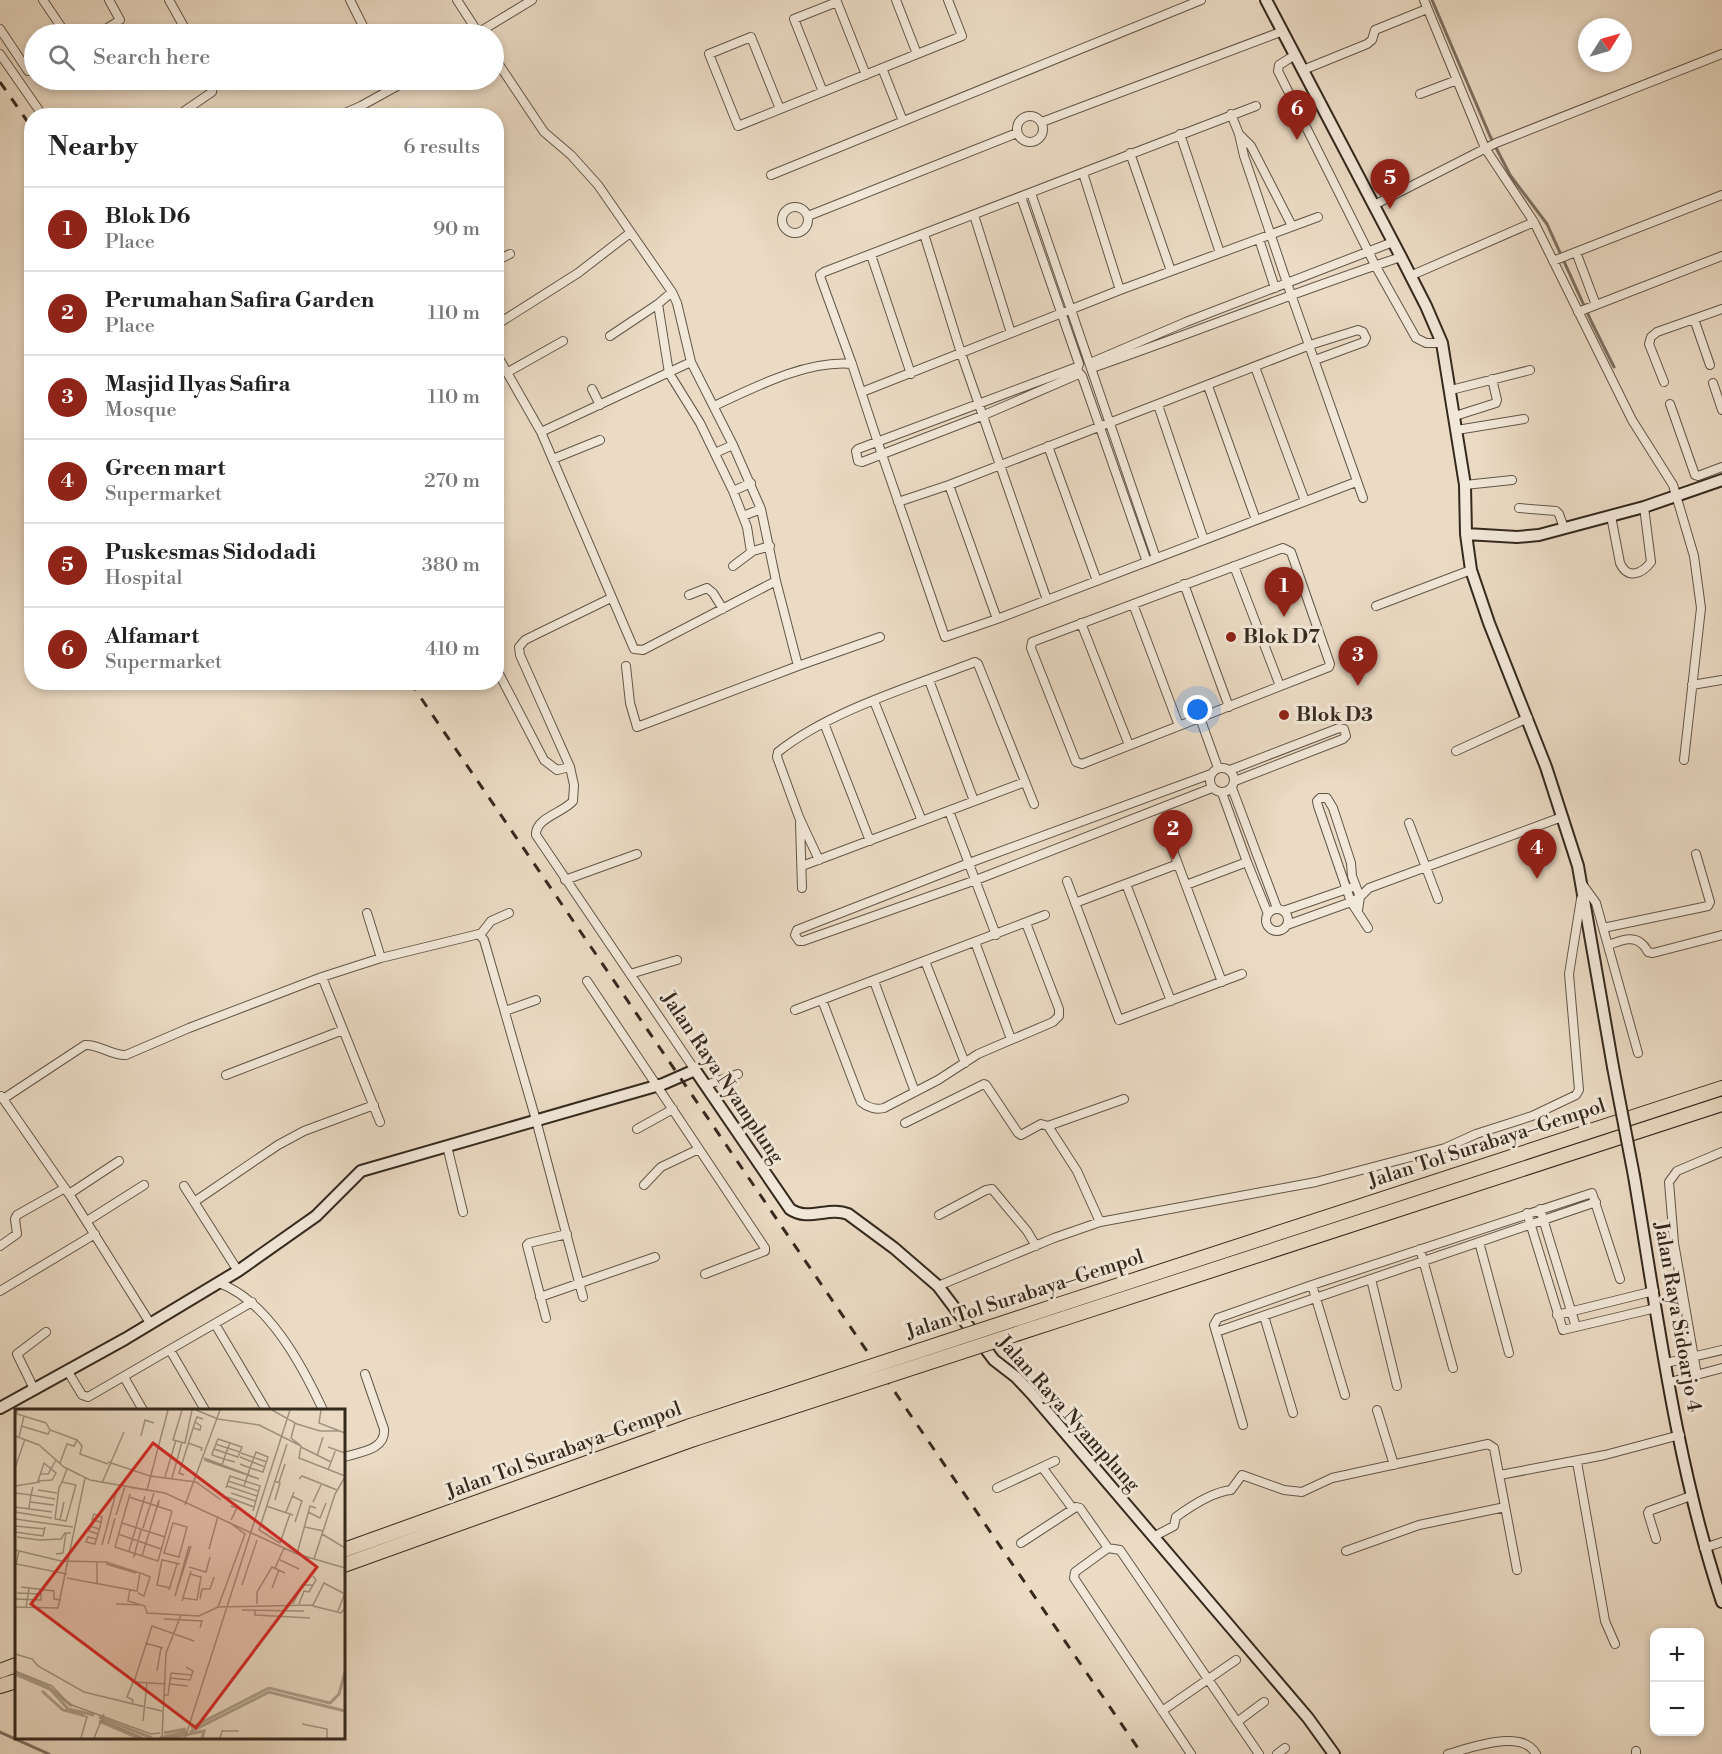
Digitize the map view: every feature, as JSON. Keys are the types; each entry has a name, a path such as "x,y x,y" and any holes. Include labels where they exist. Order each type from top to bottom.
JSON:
{"highway":[{"name":"Jalan Tol Surabaya–Gempol","path":"345,1550 1063,1311 1722,1088"},
{"name":"Jalan Tol Surabaya–Gempol","path":"1063,1311 1722,1104"},
{"name":"Jalan Tol Surabaya–Gempol","path":"345,1565 692,1433"},
{"path":"0,1671 15,1665"},
{"path":"0,1686 15,1681"}],"street":[{"path":"43,0 59,24"},
{"path":"109,0 120,20 117,24"},
{"path":"169,0 182,24"},
{"path":"350,0 362,24"},
{"path":"457,0 472,24"},
{"path":"494,24 532,0"},
{"path":"896,0 917,54"},
{"path":"780,109 750,37 709,54 738,126 962,36 948,0"},
{"path":"771,175 1201,0"},
{"name":"Jalan Raya Sidoarjo 4","path":"1266,0 1401,256 1442,343 1465,485 1466,534 1471,570 1489,623 1528,718 1583,885 1613,1067 1691,1496 1704,1548 1722,1602"},
{"path":"1424,0 1457,80 1490,146 1555,260 1632,420 1669,476 1677,497 1694,556 1700,591 1700,625 1684,759"},
{"path":"823,92 794,19 815,10 837,2 866,75"},
{"path":"1304,70 1367,44 1376,30 1427,9"},
{"path":"0,29 24,65"},
{"path":"1042,122 1283,31"},
{"path":"0,54 24,89"},
{"path":"1374,205 1490,146 1722,54"},
{"path":"1296,55 1279,65 1278,71 1367,251 1416,338 1426,343 1442,343"},
{"path":"882,68 903,121"},
{"path":"504,73 536,123 588,171 630,233 664,299 671,372 719,451 737,489 747,515 749,535 754,551"},
{"path":"1420,94 1457,80"},
{"path":"25,90 37,108"},
{"path":"189,108 212,90"},
{"path":"356,108 390,90"},
{"path":"1256,106 820,275 944,635 948,637 1356,482"},
{"path":"1231,114 1287,283 1363,498"},
{"path":"1033,116 1042,122 1044,128 1038,140 1026,142 1017,133 1022,118 1033,116"},
{"path":"808,216 1017,133"},
{"path":"1180,134 1220,253"},
{"path":"1239,134 1251,146 1292,226"},
{"path":"1130,153 1171,271"},
{"path":"1083,173 1120,290"},
{"path":"1031,193 1071,310 1100,426 1147,562"},
{"path":"1555,260 1722,195"},
{"path":"1021,198 1061,313 1111,423 1156,558"},
{"path":"974,215 1011,333"},
{"path":"862,392 1120,290 1318,217"},
{"path":"1410,276 1534,222"},
{"path":"504,321 570,278 630,233"},
{"path":"924,234 961,353 1047,600"},
{"path":"1259,239 1275,288"},
{"path":"1393,242 1185,322 1085,368 984,415 861,462 855,456 857,450 980,403 1085,368 1191,334 1292,294 1401,256"},
{"path":"504,257 510,254"},
{"path":"1572,254 1594,305"},
{"path":"871,255 911,374"},
{"path":"1579,311 1722,256"},
{"path":"1046,268 1056,265"},
{"path":"610,336 664,299"},
{"path":"664,299 677,303 687,364 714,406 761,509 776,581 798,666"},
{"path":"1664,382 1649,344 1651,337 1657,332 1722,309"},
{"path":"1694,319 1710,365"},
{"path":"1185,322 1191,334"},
{"path":"898,502 949,485 1310,345 1361,330 1366,338 1364,342 1315,360"},
{"path":"508,372 562,341"},
{"path":"714,406 770,381 813,367 828,363 852,364"},
{"path":"541,432 687,364"},
{"path":"504,366 541,432 633,645 643,650 776,581"},
{"path":"1255,367 1305,501"},
{"path":"1451,390 1530,370"},
{"path":"1455,416 1496,403 1492,379"},
{"path":"1713,383 1722,410"},
{"path":"1208,386 1256,520"},
{"path":"592,388 600,405"},
{"path":"1670,404 1695,475 1722,468"},
{"path":"1158,405 1204,540"},
{"path":"1457,430 1524,419"},
{"path":"553,459 600,440"},
{"path":"719,451 733,445"},
{"path":"1048,446 1097,581"},
{"path":"1465,485 1512,480"},
{"path":"1466,534 1517,537 1539,535 1644,507 1722,480"},
{"path":"737,489 751,483"},
{"path":"949,485 997,619"},
{"path":"1611,516 1623,570 1628,574 1638,573 1651,562 1644,507"},
{"path":"1519,508 1556,511 1564,528"},
{"path":"747,515 761,509"},
{"path":"733,566 754,551 770,546"},
{"path":"1286,549 1290,552 1330,664 1326,669 1082,764 1076,762 1031,644 1033,641 1184,584 1286,549"},
{"path":"1234,566 1280,686"},
{"path":"1376,606 1471,570"},
{"path":"1184,584 1228,707"},
{"path":"689,595 706,588 716,596 723,609"},
{"path":"504,683 544,760 557,770 570,767 520,654 519,647 531,637 611,598"},
{"path":"1133,604 1179,726"},
{"path":"1081,623 1129,745"},
{"path":"626,666 630,703 635,725 638,727 880,637"},
{"path":"819,860 800,817 777,754 791,742 824,723 975,662 978,663 1034,804"},
{"path":"929,680 974,801"},
{"path":"1692,685 1722,680"},
{"path":"874,701 922,821"},
{"path":"1200,718 1218,768"},
{"path":"1456,751 1528,718"},
{"path":"824,723 870,841"},
{"path":"1218,768 1230,770 1339,728 1344,729 1345,732 1346,736 1343,739 1233,784 1222,793"},
{"name":"Jalan Raya Nyamplung","path":"570,767 574,791 573,801 563,810 541,822 535,831 539,842 790,1209 801,1214 840,1211 848,1214 894,1248 938,1286 994,1360 1024,1385 1318,1730 1334,1754"},
{"path":"1212,788 975,880 803,941 796,939 797,930 969,863 1211,774 1218,768"},
{"path":"1230,770 1233,773 1233,784 1280,910 1287,915 1287,925"},
{"path":"1211,774 1209,781 1212,788 1222,793 1268,914"},
{"path":"802,866 1024,782"},
{"path":"1358,910 1360,897 1333,808 1327,798 1320,798 1317,801 1318,806 1351,902 1368,928"},
{"path":"949,811 996,935"},
{"path":"800,817 802,888"},
{"path":"1369,888 1357,886 1348,888 1280,910 1272,910 1266,918 1270,928 1279,930 1351,902 1369,888 1562,817"},
{"path":"1409,823 1438,900"},
{"path":"1169,840 1222,982"},
{"path":"565,880 637,854"},
{"path":"1603,928 1708,906 1709,894 1696,854"},
{"path":"1186,885 1247,862"},
{"path":"1075,903 1178,864"},
{"path":"1066,881 1119,1020 1242,974"},
{"path":"1126,884 1171,1001"},
{"path":"1583,885 1596,903 1638,1053"},
{"path":"938,1286 1054,1238 1100,1222 1316,1182 1445,1148 1476,1134 1532,1116 1576,1095 1579,1090 1569,974 1583,885"},
{"path":"367,914 381,958"},
{"path":"150,1323 87,1221 1,1097 85,1045 126,1055 322,976 381,958 480,935 491,921 509,914"},
{"path":"795,1010 1045,915"},
{"path":"822,1000 860,1099 863,1104 881,1109 915,1092 978,1054 1053,1022 1060,1013 1026,923"},
{"path":"480,935 484,940 537,1120 583,1297"},
{"path":"1608,945 1635,939 1648,952 1653,953 1722,935"},
{"path":"975,942 1011,1040"},
{"path":"630,974 677,960"},
{"path":"925,961 965,1063"},
{"path":"322,976 380,1122"},
{"path":"586,981 765,1250 760,1254 705,1274"},
{"path":"874,981 915,1092"},
{"path":"505,1011 536,1000"},
{"path":"226,1075 343,1030"},
{"path":"0,1408 238,1271 316,1216 361,1171 657,1085 695,1070"},
{"path":"706,1085 738,1074"},
{"path":"905,1123 985,1084 1020,1134 1041,1124 1048,1126 1124,1099"},
{"path":"194,1202 278,1145 304,1131 374,1105"},
{"path":"637,1129 673,1109"},
{"path":"1048,1126 1077,1171 1100,1222"},
{"path":"447,1146 462,1212"},
{"path":"644,1185 661,1167 699,1149"},
{"path":"1697,1375 1674,1243 1669,1182 1677,1171 1722,1152"},
{"path":"0,1246 17,1234 16,1215 67,1191 119,1161"},
{"path":"87,1221 144,1185"},
{"path":"184,1186 238,1271"},
{"path":"939,1215 992,1189 1037,1245"},
{"path":"1243,1425 1216,1332 1214,1323 1218,1318 1592,1193 1620,1279"},
{"path":"1216,1332 1596,1202"},
{"path":"1540,1209 1576,1327"},
{"path":"1527,1213 1563,1330 1656,1308"},
{"path":"0,1291 95,1234"},
{"path":"546,1318 528,1244 567,1234"},
{"path":"1479,1242 1509,1353"},
{"path":"1420,1249 1453,1368"},
{"path":"540,1297 655,1257"},
{"path":"1371,1279 1397,1386"},
{"path":"219,1283 236,1290 252,1302 283,1339 301,1367 322,1409"},
{"path":"1312,1285 1345,1395"},
{"path":"1557,1314 1654,1291"},
{"path":"67,1370 82,1395 88,1397 252,1302"},
{"path":"1264,1316 1293,1413"},
{"path":"215,1324 265,1409"},
{"path":"34,1389 17,1354 46,1332"},
{"path":"170,1350 204,1409"},
{"path":"1666,1363 1722,1350"},
{"path":"1670,1382 1722,1368"},
{"path":"345,1457 372,1449 385,1438 365,1374"},
{"path":"124,1377 142,1409"},
{"path":"1377,1410 1394,1465"},
{"path":"1500,1475 1577,1462 1680,1436"},
{"path":"1153,1538 1174,1526 1176,1517 1185,1510 1216,1493 1232,1489 1243,1475 1284,1490 1302,1492 1332,1478 1488,1444 1494,1448 1516,1570"},
{"path":"997,1488 1055,1461"},
{"path":"1577,1462 1605,1621 1615,1644"},
{"path":"1042,1467 1073,1509"},
{"path":"1656,1539 1648,1511 1691,1496"},
{"path":"1022,1543 1076,1507 1080,1508 1108,1548"},
{"path":"1346,1551 1419,1525 1505,1507"},
{"path":"1704,1548 1722,1542"},
{"path":"1191,1754 1074,1578 1076,1572 1108,1548 1120,1550 1259,1754"},
{"path":"1162,1711 1236,1660"},
{"path":"1237,1722 1264,1702"},
{"path":"1448,1754 1514,1740 1530,1745 1536,1754"},
{"path":"1277,1754 1285,1748"}],"waterway":[{"path":"1432,0 1490,136 1510,175 1547,224 1614,367"},
{"path":"0,1732 15,1739"},
{"path":"16,1739 49,1754"}],"railway":[{"path":"0,82 24,116"},
{"path":"415,690 1142,1754"}],"place":[{"name":"Alfamart","path":"1297,140"},
{"name":"Puskesmas Sidodadi","path":"1390,209"},
{"name":"Blok D6","path":"1284,617"},
{"name":"Blok D7","path":"1231,637"},
{"name":"Masjid Ilyas Safira","path":"1358,686"},
{"name":"Blok D3","path":"1284,715"},
{"name":"Perumahan Safira Garden","path":"1173,860"},
{"name":"Green mart","path":"1537,879"}]}
